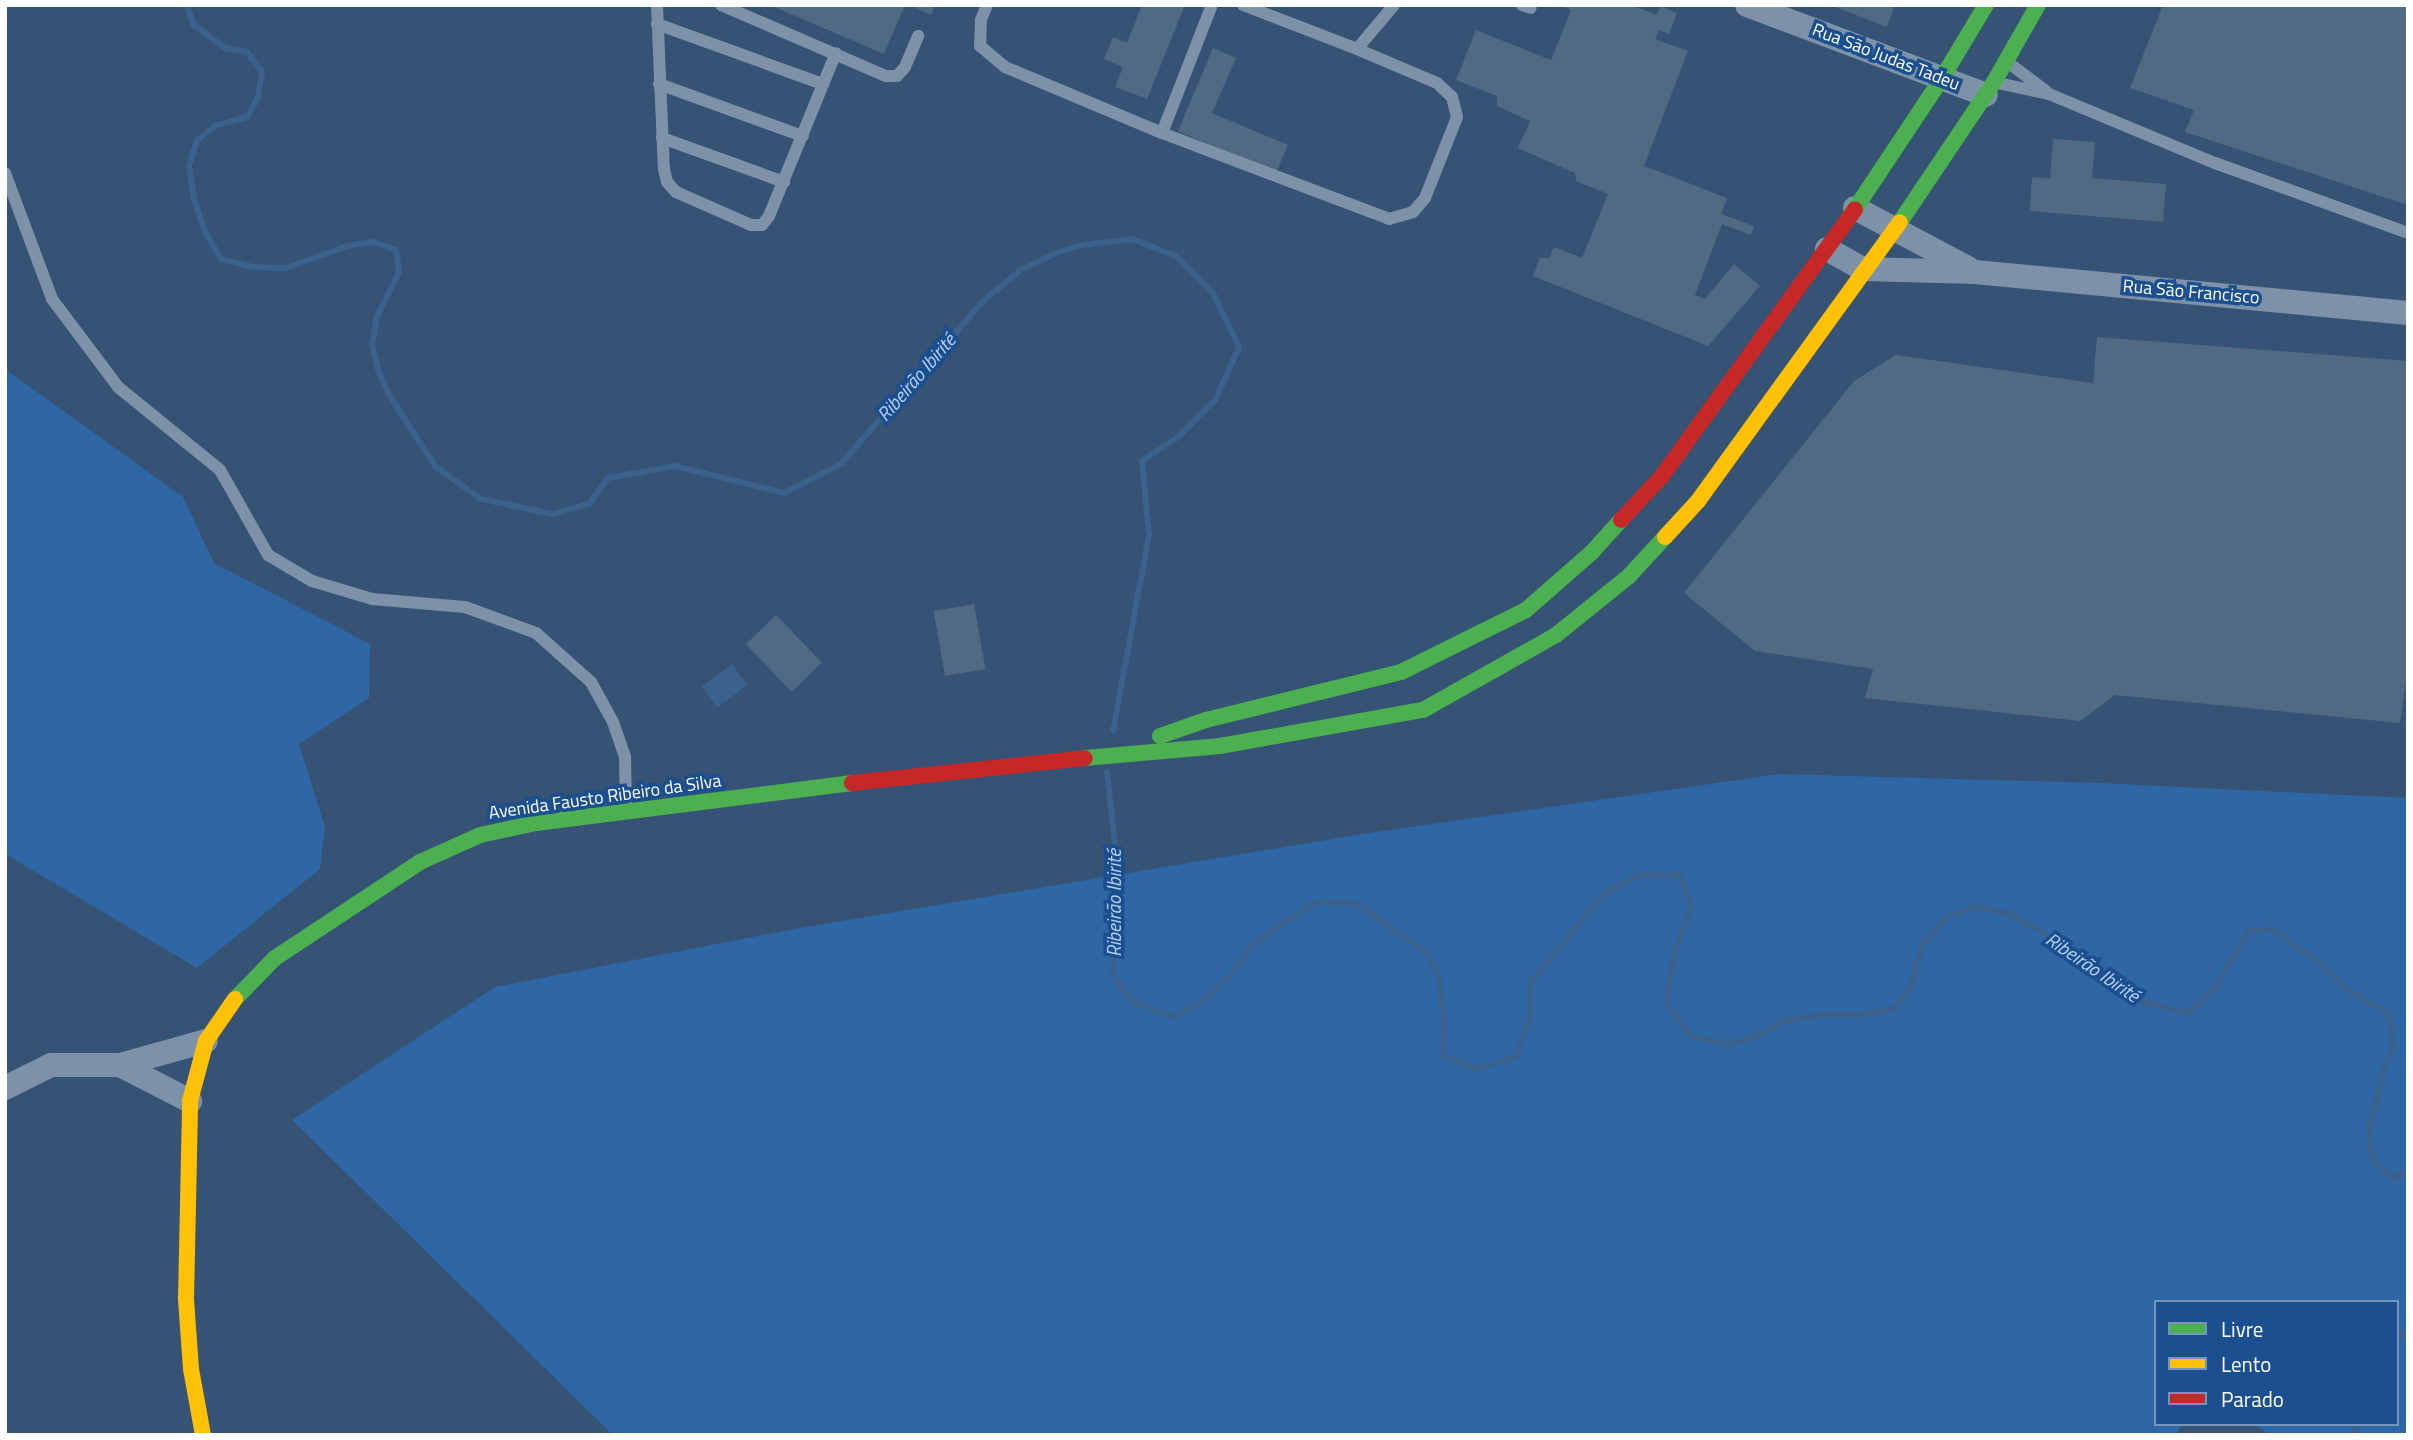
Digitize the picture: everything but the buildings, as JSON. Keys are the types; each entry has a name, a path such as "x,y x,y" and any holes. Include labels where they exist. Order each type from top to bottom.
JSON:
{"main road":[{"path":"1101,755 1206,720 1401,672 1526,610 1592,552 1662,476 1827,249 1942,78 1986,5"},
{"path":"1101,755 1220,746 1423,710 1556,635 1629,576 1698,501 1863,269 1894,231 1990,88 2038,5"},
{"path":"1401,672 1423,710"},
{"name":"Avenida Fausto Ribeiro da Silva","path":"204,1435 191,1369 186,1299 190,1101 206,1041 238,996 275,958 419,862 480,835 536,822 626,810 1101,755"}],"street":[{"name":"Rua São Judas Tadeu","path":"1747,5 1942,78 1990,88"},
{"name":"Rua São Francisco","path":"1855,208 1975,272"},
{"name":"Rua São Francisco","path":"1827,249 1863,269 1975,272 2408,313"},
{"path":"5,1088 51,1065 120,1065 206,1041"},
{"path":"120,1065 190,1101"}],"lane":[{"path":"657,5 662,138 667,183 677,192 751,225 762,225 769,216 836,53"},
{"path":"721,5 886,76 897,76 905,67 918,36"},
{"path":"987,5 981,20 980,46 1005,67 1162,133 1389,219 1413,212 1425,198 1457,117 1452,97 1437,83 1357,48 1243,5"},
{"path":"1162,133 1212,5"},
{"path":"1357,48 1394,5"},
{"path":"657,24 823,84"},
{"path":"2006,60 2049,94 2215,163 2408,233"},
{"path":"659,84 803,136"},
{"path":"1990,88 2049,94"},
{"path":"662,138 784,182"},
{"path":"5,173 52,299 118,387 220,470 268,555 312,580 372,599 465,607 536,633 591,682 613,722 625,757 626,810"}],"shaded area":[{"path":"5,369 183,497 214,563 370,644 369,698 299,744 325,827 320,869 197,968 7,855"},
{"path":"732,664 748,685 717,708 702,687"},
{"path":"1779,774 2099,783 2408,798 2408,1435 2270,1435 2257,1426 2399,1426 2399,1300 2154,1300 2154,1426 2181,1426 2176,1435 613,1435 292,1120 495,987 794,929 1362,834"}],"waterway":[{"name":"Ribeirão Ibirité","path":"187,5 193,24 225,48 247,52 262,72 258,98 247,117 217,125 197,140 189,166 195,202 205,232 221,259 253,267 286,268 347,246 373,242 396,250 399,272 377,316 372,343 378,370 389,395 436,467 481,499 553,514 589,504 608,478 675,466 784,493 841,464 983,301 1022,269 1082,245 1132,239 1176,256 1213,293 1239,347 1216,399 1178,437 1142,461 1149,535 1113,731"},
{"name":"Ribeirão Ibirité","path":"1107,772 1115,843 1113,974 1132,1002 1176,1017 1203,1001 1231,975 1252,945 1286,921 1317,902 1357,904 1428,954 1439,978 1444,1022 1442,1055 1476,1069 1516,1057 1530,1018 1530,983 1604,894 1640,875 1679,874 1691,906 1674,955 1666,1002 1690,1036 1729,1044 1763,1034 1782,1021 1819,1015 1862,1015 1896,1008 1912,983 1923,944 1946,918 1974,907 2008,913 2079,952 2143,1002 2188,1013 2215,988 2249,930 2272,929 2321,964 2348,990 2389,1014 2393,1048 2384,1067 2369,1131 2373,1160 2392,1177 2408,1174"},
{"name":"Ribeirão Ibirité","path":"2399,1337 2408,1330"},
{"name":"Ribeirão Ibirité","path":"2354,1426 2356,1435"}],"traffic: fast":[{"path":"1855,209 1942,78 1986,5"},
{"path":"1900,222 1994,82 2038,5"},
{"path":"1160,736 1206,720 1401,672 1526,610 1592,552 1621,520"},
{"path":"1085,758 1220,746 1423,710 1556,635 1629,576 1665,537"},
{"path":"235,999 275,958 420,862 480,835 536,823 852,783"}],"traffic: slow":[{"path":"1665,537 1698,501 1900,222"},
{"path":"203,1435 191,1369 186,1299 190,1101 206,1041 235,999"}],"traffic: jam":[{"path":"1621,520 1662,476 1855,209"},
{"path":"852,783 1085,758"}]}
